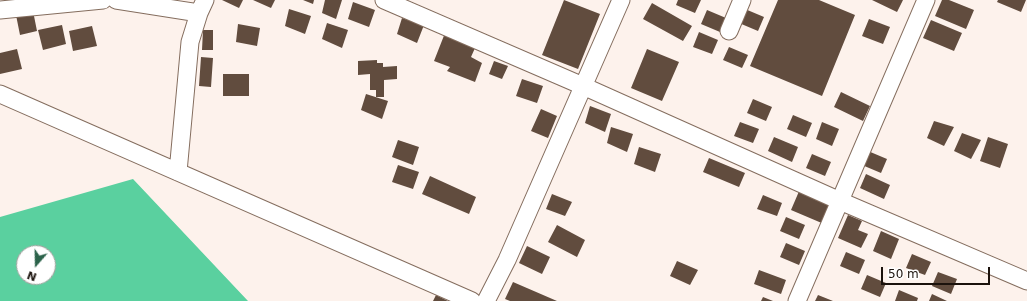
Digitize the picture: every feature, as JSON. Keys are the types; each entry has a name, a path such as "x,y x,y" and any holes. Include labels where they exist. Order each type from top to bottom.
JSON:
{"street":[{"path":"0,10 103,0"},
{"path":"116,0 202,6 190,42 178,172"},
{"path":"384,0 583,86 840,201 1027,281"},
{"path":"486,301 507,260 621,0"},
{"path":"729,31 742,0"},
{"path":"796,301 926,0"},
{"path":"0,94 472,301"}],"green space":[{"path":"133,179 248,301 0,301 0,217"}],"building":[{"path":"222,0 243,0 239,8"},
{"path":"253,0 275,0 271,8"},
{"path":"303,0 314,0 313,4"},
{"path":"325,0 342,0 336,19 322,13"},
{"path":"564,0 600,14 578,69 542,55"},
{"path":"678,0 701,0 695,13 676,5"},
{"path":"778,0 819,0 855,15 822,96 750,66"},
{"path":"872,0 903,0 897,12"},
{"path":"942,0 949,0 974,10 966,29 935,16"},
{"path":"998,0 1026,0 1021,12 997,2"},
{"path":"353,2 375,10 369,27 348,19"},
{"path":"652,3 692,26 683,41 643,19"},
{"path":"289,9 311,16 305,34 285,26"},
{"path":"745,9 764,17 758,31 739,23"},
{"path":"707,10 726,18 720,32 701,24"},
{"path":"33,11 37,31 20,35 16,15"},
{"path":"402,18 424,25 417,43 397,34"},
{"path":"869,19 890,27 883,44 862,36"},
{"path":"931,20 962,33 954,51 923,38"},
{"path":"327,23 348,30 342,48 322,39"},
{"path":"238,24 260,28 257,46 236,42"},
{"path":"62,25 66,44 43,50 38,30"},
{"path":"92,26 97,46 73,51 69,31"},
{"path":"203,30 213,30 213,50 202,50"},
{"path":"699,32 718,40 712,54 693,47"},
{"path":"445,33 475,48 471,57 482,63 475,82 447,71 450,67 434,61"},
{"path":"729,47 748,55 742,68 723,60"},
{"path":"17,49 22,69 0,74 0,53"},
{"path":"647,49 679,62 662,101 631,88"},
{"path":"201,57 213,58 211,87 199,86"},
{"path":"377,60 377,63 383,63 383,67 397,66 397,79 384,80 384,97 376,97 376,90 370,90 370,74 358,75 358,61"},
{"path":"494,61 508,66 502,79 489,74"},
{"path":"223,74 249,74 249,96 223,96"},
{"path":"522,79 543,86 537,103 516,96"},
{"path":"841,92 870,106 863,121 834,107"},
{"path":"366,94 388,101 382,119 361,110"},
{"path":"753,99 772,107 766,121 747,113"},
{"path":"590,106 611,114 605,132 585,123"},
{"path":"541,109 557,116 548,138 531,131"},
{"path":"793,115 812,123 806,137 787,129"},
{"path":"934,121 954,127 944,146 927,138"},
{"path":"740,122 759,129 753,143 734,136"},
{"path":"822,122 839,129 832,146 816,139"},
{"path":"611,127 633,134 627,152 607,143"},
{"path":"962,133 981,140 971,159 954,151"},
{"path":"774,137 798,147 792,162 768,151"},
{"path":"988,137 1008,144 1000,168 980,161"},
{"path":"398,140 419,147 413,165 392,157"},
{"path":"639,147 661,154 655,172 634,164"},
{"path":"868,151 887,159 881,173 862,165"},
{"path":"812,154 831,162 825,176 806,168"},
{"path":"709,158 745,173 739,187 703,172"},
{"path":"398,165 419,172 413,189 392,182"},
{"path":"866,174 890,185 884,199 860,188"},
{"path":"430,176 476,197 469,214 422,194"},
{"path":"800,189 833,203 824,224 791,210"},
{"path":"552,194 572,202 565,216 546,209"},
{"path":"763,195 782,203 777,216 757,209"},
{"path":"848,215 862,221 858,230 868,234 861,248 838,238"},
{"path":"786,217 805,225 799,239 780,231"},
{"path":"557,225 585,240 577,257 548,242"},
{"path":"881,231 899,239 891,259 873,251"},
{"path":"786,243 805,251 799,265 780,257"},
{"path":"527,246 550,257 542,274 519,263"},
{"path":"846,252 865,260 859,274 840,266"},
{"path":"912,254 931,262 925,275 906,268"},
{"path":"677,261 698,270 690,285 670,276"},
{"path":"759,270 786,280 781,294 754,284"},
{"path":"938,272 957,279 951,294 932,286"},
{"path":"867,275 886,283 880,297 861,289"},
{"path":"513,282 557,301 510,301 505,299"},
{"path":"899,290 918,298 917,301 895,301"},
{"path":"932,294 947,301 929,301"},
{"path":"436,295 448,301 433,301"},
{"path":"818,295 833,301 815,301"},
{"path":"763,297 773,301 761,301"}]}
